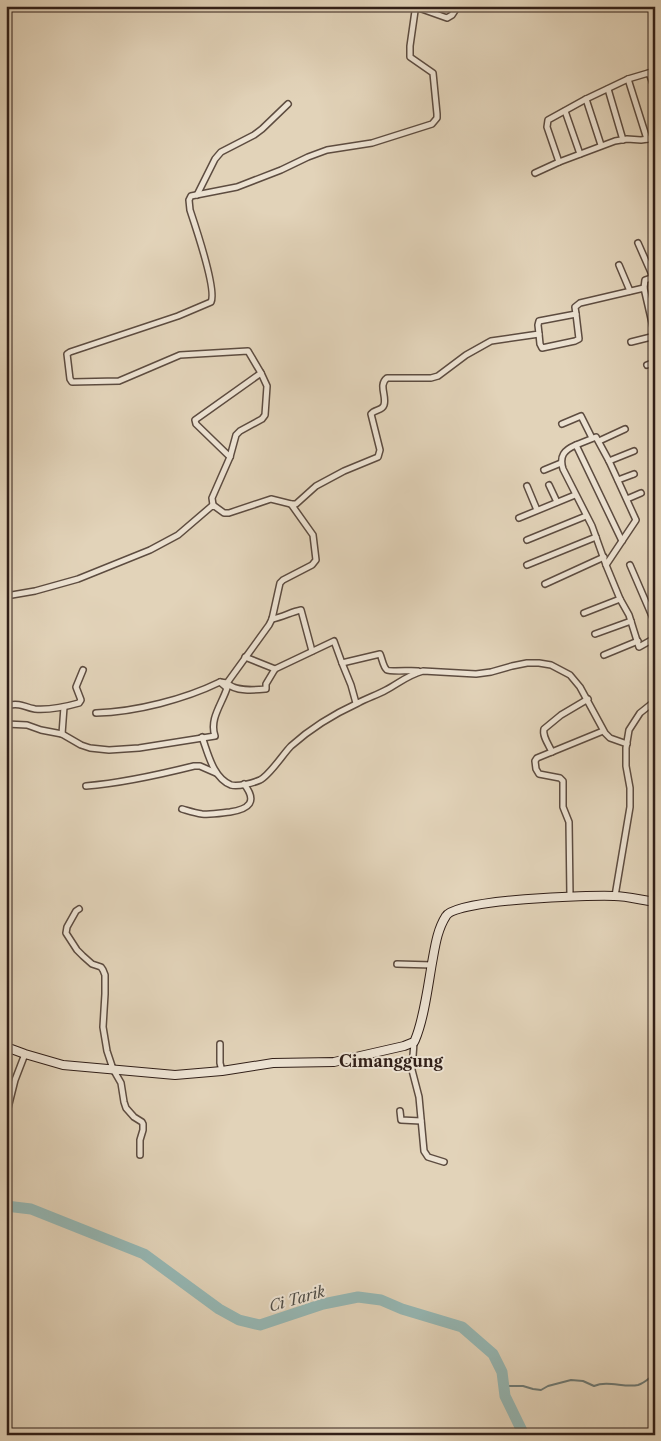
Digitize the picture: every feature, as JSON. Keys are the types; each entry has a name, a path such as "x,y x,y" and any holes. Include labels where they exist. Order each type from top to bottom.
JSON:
{"street":[{"path":"458,6 452,15 447,18 416,7 410,57 433,72 437,114 432,124 372,143 327,150 237,187 190,197 189,202 213,296 211,302 178,316 70,352 67,356 70,379 74,382 119,381 180,355 248,351 267,386 265,415 262,419 237,433 230,457 212,498 213,505 224,513 230,513 271,499 296,504 316,486 344,471 378,457 380,450 371,414 374,410 384,406 383,384 385,379 431,378 438,376 466,354 491,341 539,334"},
{"path":"559,162 546,124 551,118 628,79 652,72 655,89"},
{"path":"628,79 647,139"},
{"path":"608,89 623,140"},
{"path":"586,99 601,146"},
{"path":"197,195 215,158 221,152 254,135 274,119 288,104"},
{"path":"565,111 580,154"},
{"path":"534,173 615,140 655,138"},
{"path":"631,342 655,336 644,288 645,280 654,277 638,243"},
{"path":"619,265 630,291"},
{"path":"576,314 539,321 540,344 542,348 579,339 576,314 575,306 580,303 644,288"},
{"path":"647,365 655,362"},
{"path":"230,457 196,424 195,420 261,373"},
{"path":"562,424 581,416 592,438"},
{"path":"598,441 625,429"},
{"path":"606,566 636,520 596,437 565,450 561,463 596,537 606,566 631,621 639,647 655,638"},
{"path":"576,444 622,541"},
{"path":"609,461 634,451"},
{"path":"544,470 561,463"},
{"path":"618,480 634,474"},
{"path":"549,485 557,502"},
{"path":"527,486 537,510"},
{"path":"627,499 641,493"},
{"path":"519,518 575,495"},
{"path":"227,683 272,619 280,583 312,565 317,557 313,535 291,504"},
{"path":"6,596 35,591 78,579 150,550 178,535 213,505"},
{"path":"527,540 586,516"},
{"path":"527,565 596,537"},
{"path":"544,584 604,557"},
{"path":"630,565 655,623"},
{"path":"584,612 620,599"},
{"path":"648,608 655,605"},
{"path":"272,619 281,618 302,610 312,651"},
{"path":"595,634 631,621"},
{"path":"96,713 112,713 172,701 205,690 220,682 239,688 266,689 266,684 275,669 334,641 356,703"},
{"path":"604,655 638,641"},
{"path":"342,663 380,654 387,670 390,671 406,670 476,674 512,666 539,663 551,665 570,675 580,687 588,699 603,731 610,738 627,744"},
{"path":"245,657 275,669"},
{"path":"8,705 19,704 37,709 64,708 80,702 76,687 83,670"},
{"path":"86,786 125,782 194,766 200,766 216,773 233,786 262,779 290,748 324,721 356,703 385,691 405,678 423,672"},
{"path":"6,724 27,726 62,734 81,745 109,750 139,748 215,736 213,730 215,714 227,688 220,682"},
{"path":"552,752 544,736 544,728 588,699"},
{"path":"615,896 630,807 630,788 626,766 628,730 640,713 655,701"},
{"path":"62,734 64,708"},
{"path":"570,896 570,822 563,807 563,781 560,778 539,774 534,763 537,758 603,731"},
{"path":"202,737 216,773"},
{"path":"182,809 206,815 243,809 251,801 250,791 244,784"},
{"path":"444,1162 425,1155 419,1097 412,1070 414,1042 425,1003 437,939 446,916 451,911 520,899 615,896 655,902"},
{"path":"79,909 67,927 66,933 77,950 92,964 101,967 105,975 103,1027 106,1051 113,1069 122,1083 126,1108 143,1124 140,1155"},
{"path":"397,964 432,965"},
{"path":"6,1047 63,1065 175,1076 274,1063 338,1062 414,1042"},
{"path":"220,1044 222,1071"},
{"path":"8,1108 15,1080 25,1054"},
{"path":"400,1111 401,1120 421,1121"}],"waterway":[{"name":"Ci Tarik","path":"6,1206 31,1209 144,1254 219,1309 239,1320 260,1325 323,1304 358,1297 381,1300 402,1309 462,1327 493,1354 502,1372 505,1396 524,1435"},
{"path":"504,1386 523,1386 541,1390 548,1386 571,1380 583,1381 594,1386 599,1384 633,1386 643,1383 655,1374"}],"district":[{"name":"Cimanggung","path":"391,1061"}]}
